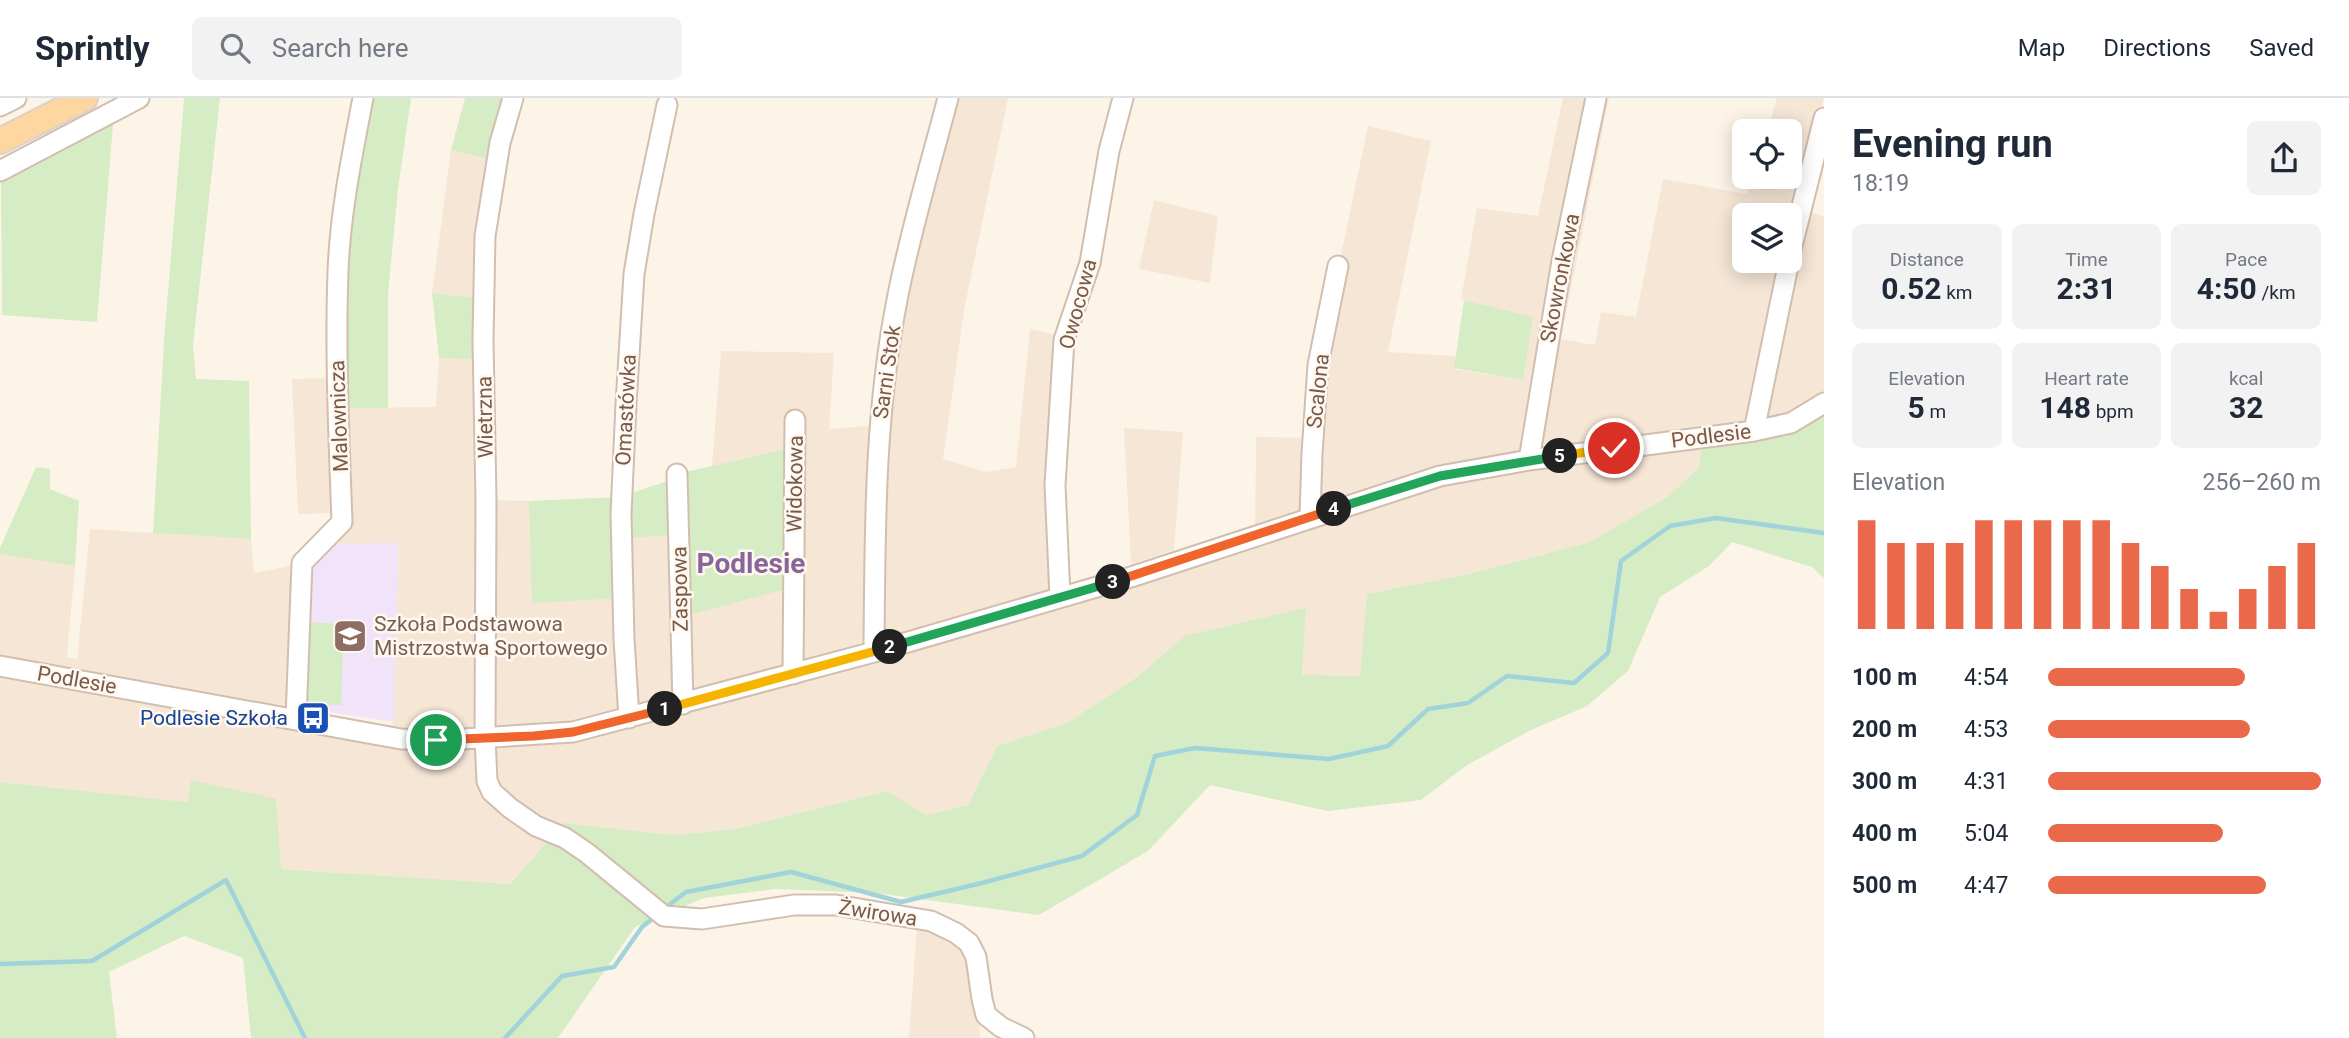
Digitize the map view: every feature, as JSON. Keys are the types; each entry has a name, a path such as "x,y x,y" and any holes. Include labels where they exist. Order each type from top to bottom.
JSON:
{"main road":[{"path":"0,141 85,98"}],"street":[{"path":"0,106 16,98"},
{"path":"0,171 139,98"},
{"name":"Malownicza","path":"296,719 302,563 342,522 336,379 338,269 350,166 363,98"},
{"name":"Wietrzna","path":"513,98 500,143 485,236 483,340 487,781 492,792 510,808 536,826 565,838 587,853 659,912"},
{"name":"Sarni Stok","path":"874,652 877,453 886,378 898,295 948,98"},
{"name":"Owocowa","path":"1060,597 1055,485 1064,340 1090,263 1110,151 1124,98"},
{"name":"Skowronkowa","path":"1529,460 1560,274 1596,98"},
{"name":"Omastówka","path":"629,718 621,514 634,274 667,105"},
{"path":"1802,206 1824,118"},
{"name":"Scalona","path":"1310,517 1318,365 1338,265"},
{"path":"1754,431 1787,273"},
{"name":"Podlesie","path":"0,666 401,739 485,738 573,732 874,652 1131,577 1440,476 1529,460 1754,431 1791,424 1824,404"},
{"name":"Widokowa","path":"793,674 796,420"},
{"name":"Zaspowa","path":"677,474 683,704"},
{"name":"Żwirowa","path":"659,912 702,919 794,905 836,905 932,921 969,943 976,957 986,1015 1001,1027 1024,1038"}],"shaded area":[{"path":"951,98 1008,98 964,310 943,459 986,472 1016,467 1030,329 1062,336 1056,592 1058,610 1255,544 1256,437 1313,438 1318,365 1368,126 1431,141 1388,352 1456,356 1455,369 1522,380 1532,317 1461,299 1477,208 1538,216 1563,98 1609,98 1561,339 1595,345 1601,312 1636,317 1663,179 1747,194 1749,189 1800,189 1797,203 1732,203 1732,273 1802,273 1802,210 1824,216 1824,400 1791,423 1702,436 1699,468 1667,497 1590,542 1465,575 1368,594 1360,676 1302,676 1306,609 1186,636 1137,677 1067,723 997,746 968,805 926,815 887,791 735,829 673,835 564,823 510,884 281,869 192,780 189,802 0,782 0,554 75,566 67,657 77,660 90,529 251,539 254,573 299,564 294,729 392,746 398,544 328,544 346,523 344,408 436,407 439,358 484,360 491,500 529,501 533,603 627,538 676,535 795,447 712,466 721,351 834,353 829,429 880,425 898,295"},
{"path":"1777,98 1824,98 1802,182 1802,119 1771,119"},
{"path":"451,150 497,161 484,299 432,293"},
{"path":"1154,200 1218,216 1210,283 1139,269"},
{"path":"331,378 336,513 298,514 292,379"},
{"path":"1124,428 1183,432 1174,550 1131,564"},
{"name":"Szkoła Podstawowa Mistrzostwa Sportowego","path":"398,543 394,722 302,708 306,565 328,544"},
{"path":"917,925 966,947 980,1016 980,1038 909,1038"}],"green space":[{"path":"184,98 220,98 193,345 196,379 249,381 251,539 153,533 164,342"},
{"path":"363,98 411,98 398,189 388,294 388,408 344,408 336,378"},
{"path":"465,98 513,98 497,161 451,150"},
{"path":"114,112 97,322 2,315 1,171"},
{"path":"432,293 484,299 484,360 439,358"},
{"path":"1464,300 1533,317 1523,380 1454,368"},
{"path":"1824,414 1824,578 1812,567 1732,542 1709,566 1660,597 1628,671 1587,706 1529,731 1467,765 1421,800 1328,811 1210,785 1148,851 1039,915 876,893 775,889 704,898 635,927 558,1038 251,1038 243,958 184,936 109,972 117,1038 0,1038 0,782 188,802 191,780 276,799 281,869 510,884 564,823 673,835 735,829 887,791 926,815 968,805 997,746 1067,723 1137,677 1185,636 1306,608 1302,675 1360,676 1367,594 1465,575 1590,542 1667,497 1699,468 1701,445 1790,434 1803,429"},
{"path":"795,447 793,587 681,617 677,474"},
{"path":"36,467 50,469 50,489 79,501 75,566 0,554 0,548"},
{"path":"674,479 676,535 627,538 625,495"},
{"path":"618,497 620,598 532,603 529,501"},
{"path":"308,622 344,624 341,705 305,704"}],"waterway":[{"path":"665,908 686,892 791,872 901,902 1082,856 1137,815 1155,756 1195,748 1329,759 1388,746 1428,709 1468,703 1507,676 1574,683 1608,653 1621,561 1670,526 1716,518 1824,533"},
{"path":"0,964 92,961 226,880 305,1038"},
{"path":"505,1038 562,976 614,967 642,927 656,916"}],"place":[{"name":"Szkoła Podstawowa Mistrzostwa Sportowego","path":"350,636"},
{"name":"Podlesie Szkoła","path":"313,718"}],"district":[{"name":"Podlesie","path":"751,563"}],"route":[{"path":"436,740 573,732 874,652 1131,577 1440,476 1614,448"}]}
